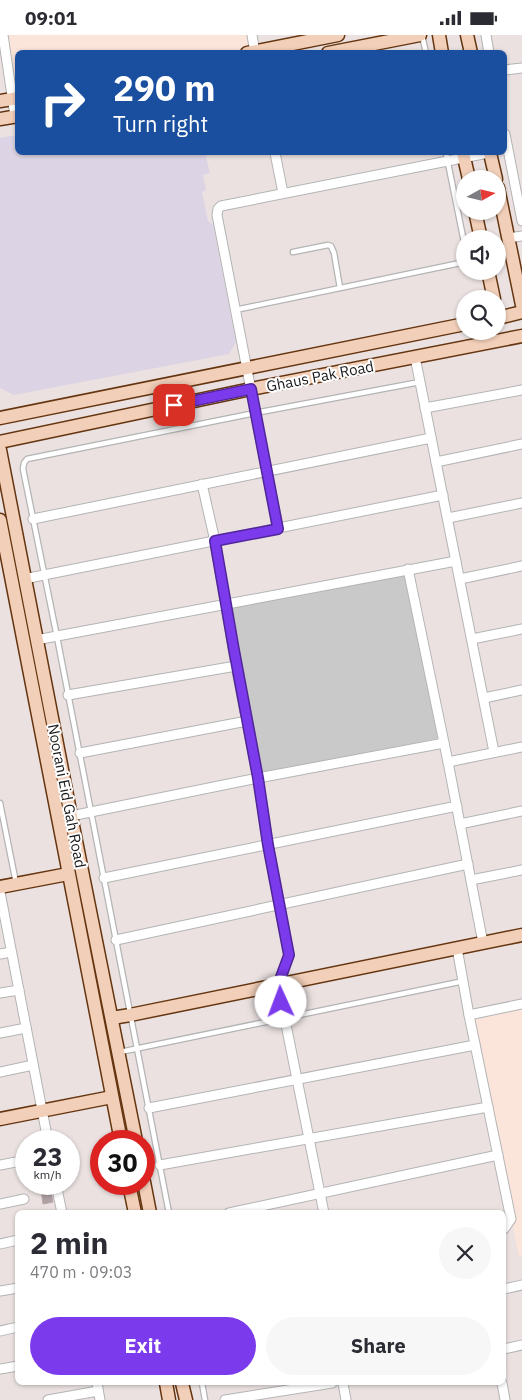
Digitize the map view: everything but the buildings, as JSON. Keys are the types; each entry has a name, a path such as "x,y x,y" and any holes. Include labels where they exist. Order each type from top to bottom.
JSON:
{"main road":[{"path":"262,50 338,35"},
{"path":"344,50 421,35"},
{"path":"439,35 442,50"},
{"path":"467,35 470,50"},
{"path":"0,119 15,116"},
{"path":"464,155 467,170"},
{"path":"490,155 494,170"},
{"path":"504,220 522,305"},
{"path":"506,316 522,313"},
{"path":"0,419 456,326"},
{"name":"Ghaus Pak Road","path":"506,338 522,335"},
{"name":"Ghaus Pak Road","path":"0,442 497,340"},
{"name":"Noorani Eid Gah Road","path":"0,450 134,1130"},
{"name":"Noorani Eid Gah Road","path":"0,520 119,1130"},
{"path":"0,887 68,874"},
{"path":"112,1018 522,935"},
{"path":"0,1119 112,1097"},
{"path":"132,1195 134,1210"},
{"path":"147,1195 149,1210"},
{"path":"166,1385 169,1400"},
{"path":"182,1385 186,1400"}],"street":[{"path":"2,35 10,99 15,113"},
{"path":"252,35 252,50"},
{"path":"486,35 488,50"},
{"path":"507,70 522,68"},
{"path":"507,144 522,221"},
{"path":"275,155 283,193"},
{"path":"278,529 217,215 218,209 221,206 447,157 464,155"},
{"path":"508,239 522,236"},
{"path":"415,357 494,752"},
{"path":"426,408 522,390"},
{"path":"33,519 432,438"},
{"path":"436,462 522,444"},
{"path":"202,485 215,541 289,955 278,985 323,1210"},
{"path":"24,579 443,495"},
{"path":"448,518 522,503"},
{"path":"36,640 456,561"},
{"path":"460,579 522,566"},
{"path":"408,569 457,805 483,943"},
{"path":"472,639 522,629"},
{"path":"68,695 236,666"},
{"path":"484,698 522,690"},
{"path":"80,753 247,721"},
{"path":"71,817 258,778 444,743"},
{"path":"448,762 522,747"},
{"path":"104,878 457,805"},
{"path":"460,824 522,811"},
{"path":"116,940 468,864"},
{"path":"471,880 522,870"},
{"path":"0,891 2,914 19,990 46,1130"},
{"path":"457,948 498,1155 508,1219"},
{"path":"0,954 11,952"},
{"path":"0,993 19,990"},
{"path":"469,1015 522,1004"},
{"path":"0,1033 26,1028"},
{"path":"149,1108 475,1045"},
{"path":"0,1072 33,1065"},
{"path":"160,1165 488,1107"},
{"path":"243,1210 498,1155"},
{"path":"0,1165 15,1162"},
{"path":"58,1195 61,1210"},
{"path":"0,1204 24,1199"},
{"path":"0,1244 15,1241"},
{"path":"506,1289 522,1285"},
{"path":"0,1291 15,1288"},
{"path":"0,1331 15,1328"},
{"path":"506,1349 522,1345"},
{"path":"0,1369 15,1366"},
{"path":"225,1400 319,1385"},
{"path":"343,1385 346,1400"},
{"path":"502,1385 505,1400"},
{"path":"48,1400 98,1391"}],"lane":[{"path":"421,35 425,50"},
{"path":"447,157 462,230"},
{"path":"293,252 330,246 334,253 340,288"},
{"path":"235,310 456,264"},
{"path":"168,1210 23,469 24,463 27,459 420,382"},
{"path":"0,803 16,885"},
{"path":"119,1053 464,981"},
{"path":"202,1385 205,1400"}],"shaded area":[{"path":"0,35 252,35 255,50 15,50 15,102"},
{"path":"15,135 15,155 206,155 210,173 203,175 206,190 202,192 208,221 213,225 236,342 229,354 14,395 0,388 0,138"},
{"path":"411,569 443,737 255,778 222,605"},
{"path":"522,1004 522,1255 519,1256 469,1015"}],"route":[{"path":"174,405 251,389 278,529 215,541 289,955 278,985 281,1002"}]}
